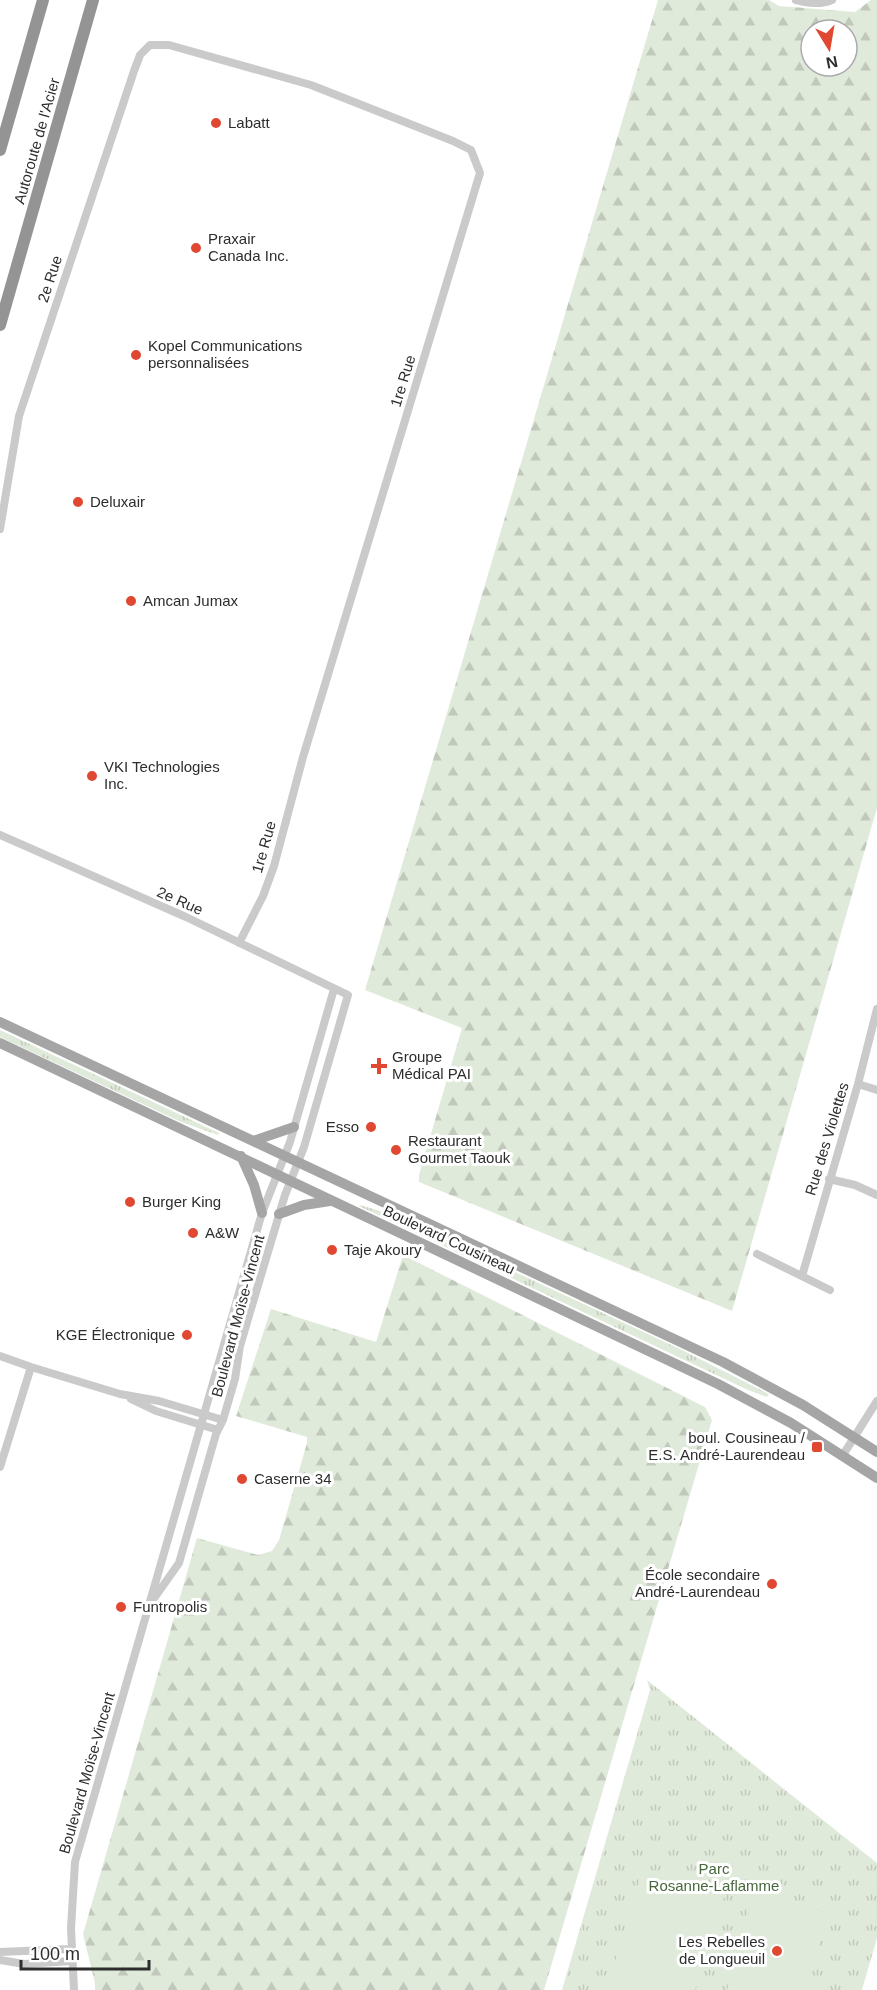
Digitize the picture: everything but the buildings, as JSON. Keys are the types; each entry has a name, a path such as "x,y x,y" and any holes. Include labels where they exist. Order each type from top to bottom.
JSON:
{"highway":[{"path":"0,150 43,0"},
{"name":"Autoroute de l'Acier","path":"0,325 93,0"},
{"path":"0,131 34,31"}],"main road":[{"name":"Boulevard Cousineau","path":"0,1022 723,1362 790,1397 877,1452"},
{"name":"Boulevard Cousineau","path":"0,1043 718,1384 791,1423 877,1478"},
{"path":"253,1141 294,1127"},
{"path":"241,1156 254,1185 262,1213"},
{"path":"279,1214 304,1205 330,1201"}],"street":[{"path":"796,0 810,3 832,0"},
{"name":"2e Rue","path":"0,529 19,416 134,71 140,56 150,45"},
{"name":"1re Rue","path":"150,45 169,45 310,85 357,102 457,142 471,150 480,173 303,757 274,866 263,896 239,943"},
{"name":"2e Rue","path":"0,835 348,995"},
{"name":"Boulevard Moïse-Vincent","path":"74,1990 71,1920 75,1862 262,1213 285,1156 334,989"},
{"name":"Boulevard Moïse-Vincent","path":"151,1602 177,1567 237,1375 240,1346 279,1214 298,1162 348,995"},
{"name":"Rue des Violettes","path":"802,1276 858,1084 877,1009"},
{"path":"858,1084 877,1090"},
{"path":"829,1179 855,1185 877,1195"},
{"path":"757,1254 830,1290"},
{"path":"0,1356 120,1394 159,1401 223,1420"},
{"path":"0,1467 31,1367"},
{"path":"120,1394 156,1411 218,1430"},
{"path":"843,1455 877,1401"},
{"path":"0,1952 71,1949"},
{"path":"0,1960 24,1964 72,1961"}],"green space":[{"path":"658,0 769,0 779,6 855,12 871,0 877,0 877,808 732,1311 419,1182 419,1175 462,1028 365,990"},
{"path":"0,1030 219,1133 218,1135 181,1122 0,1037"},
{"path":"360,1205 393,1215 680,1349 769,1394 767,1397 748,1390"},
{"path":"403,1255 705,1407 712,1420 544,1990 95,1990 83,1934 197,1538 258,1555 272,1551 279,1540 307,1443 307,1437 236,1416 271,1309 376,1342"},
{"name":"Parc Rosanne-Laflamme","path":"647,1680 877,1863 877,1938 862,1990 562,1990 650,1690"},
{"path":"643,1868 725,1894 695,1990 607,1990"},
{"name":"Les Rebelles de Longueuil","path":"755,1890 828,1913 805,1990 727,1990"}],"place":[{"name":"Labatt","path":"216,123"},
{"name":"Praxair Canada Inc.","path":"196,248"},
{"name":"Kopel Communications personnalisées","path":"136,355"},
{"name":"Deluxair","path":"78,502"},
{"name":"Amcan Jumax","path":"131,601"},
{"name":"VKI Technologies Inc.","path":"92,776"},
{"name":"Groupe Médical PAI","path":"379,1066"},
{"name":"Esso","path":"371,1127"},
{"name":"Restaurant Gourmet Taouk","path":"396,1150"},
{"name":"Burger King","path":"130,1202"},
{"name":"A&W","path":"193,1233"},
{"name":"Taje Akoury","path":"332,1250"},
{"name":"KGE Électronique","path":"187,1335"},
{"name":"boul. Cousineau / E.S. André-Laurendeau","path":"817,1447"},
{"name":"Caserne 34","path":"242,1479"},
{"name":"École secondaire André-Laurendeau","path":"772,1584"},
{"name":"Funtropolis","path":"121,1607"},
{"name":"Les Rebelles de Longueuil","path":"777,1951"}]}
